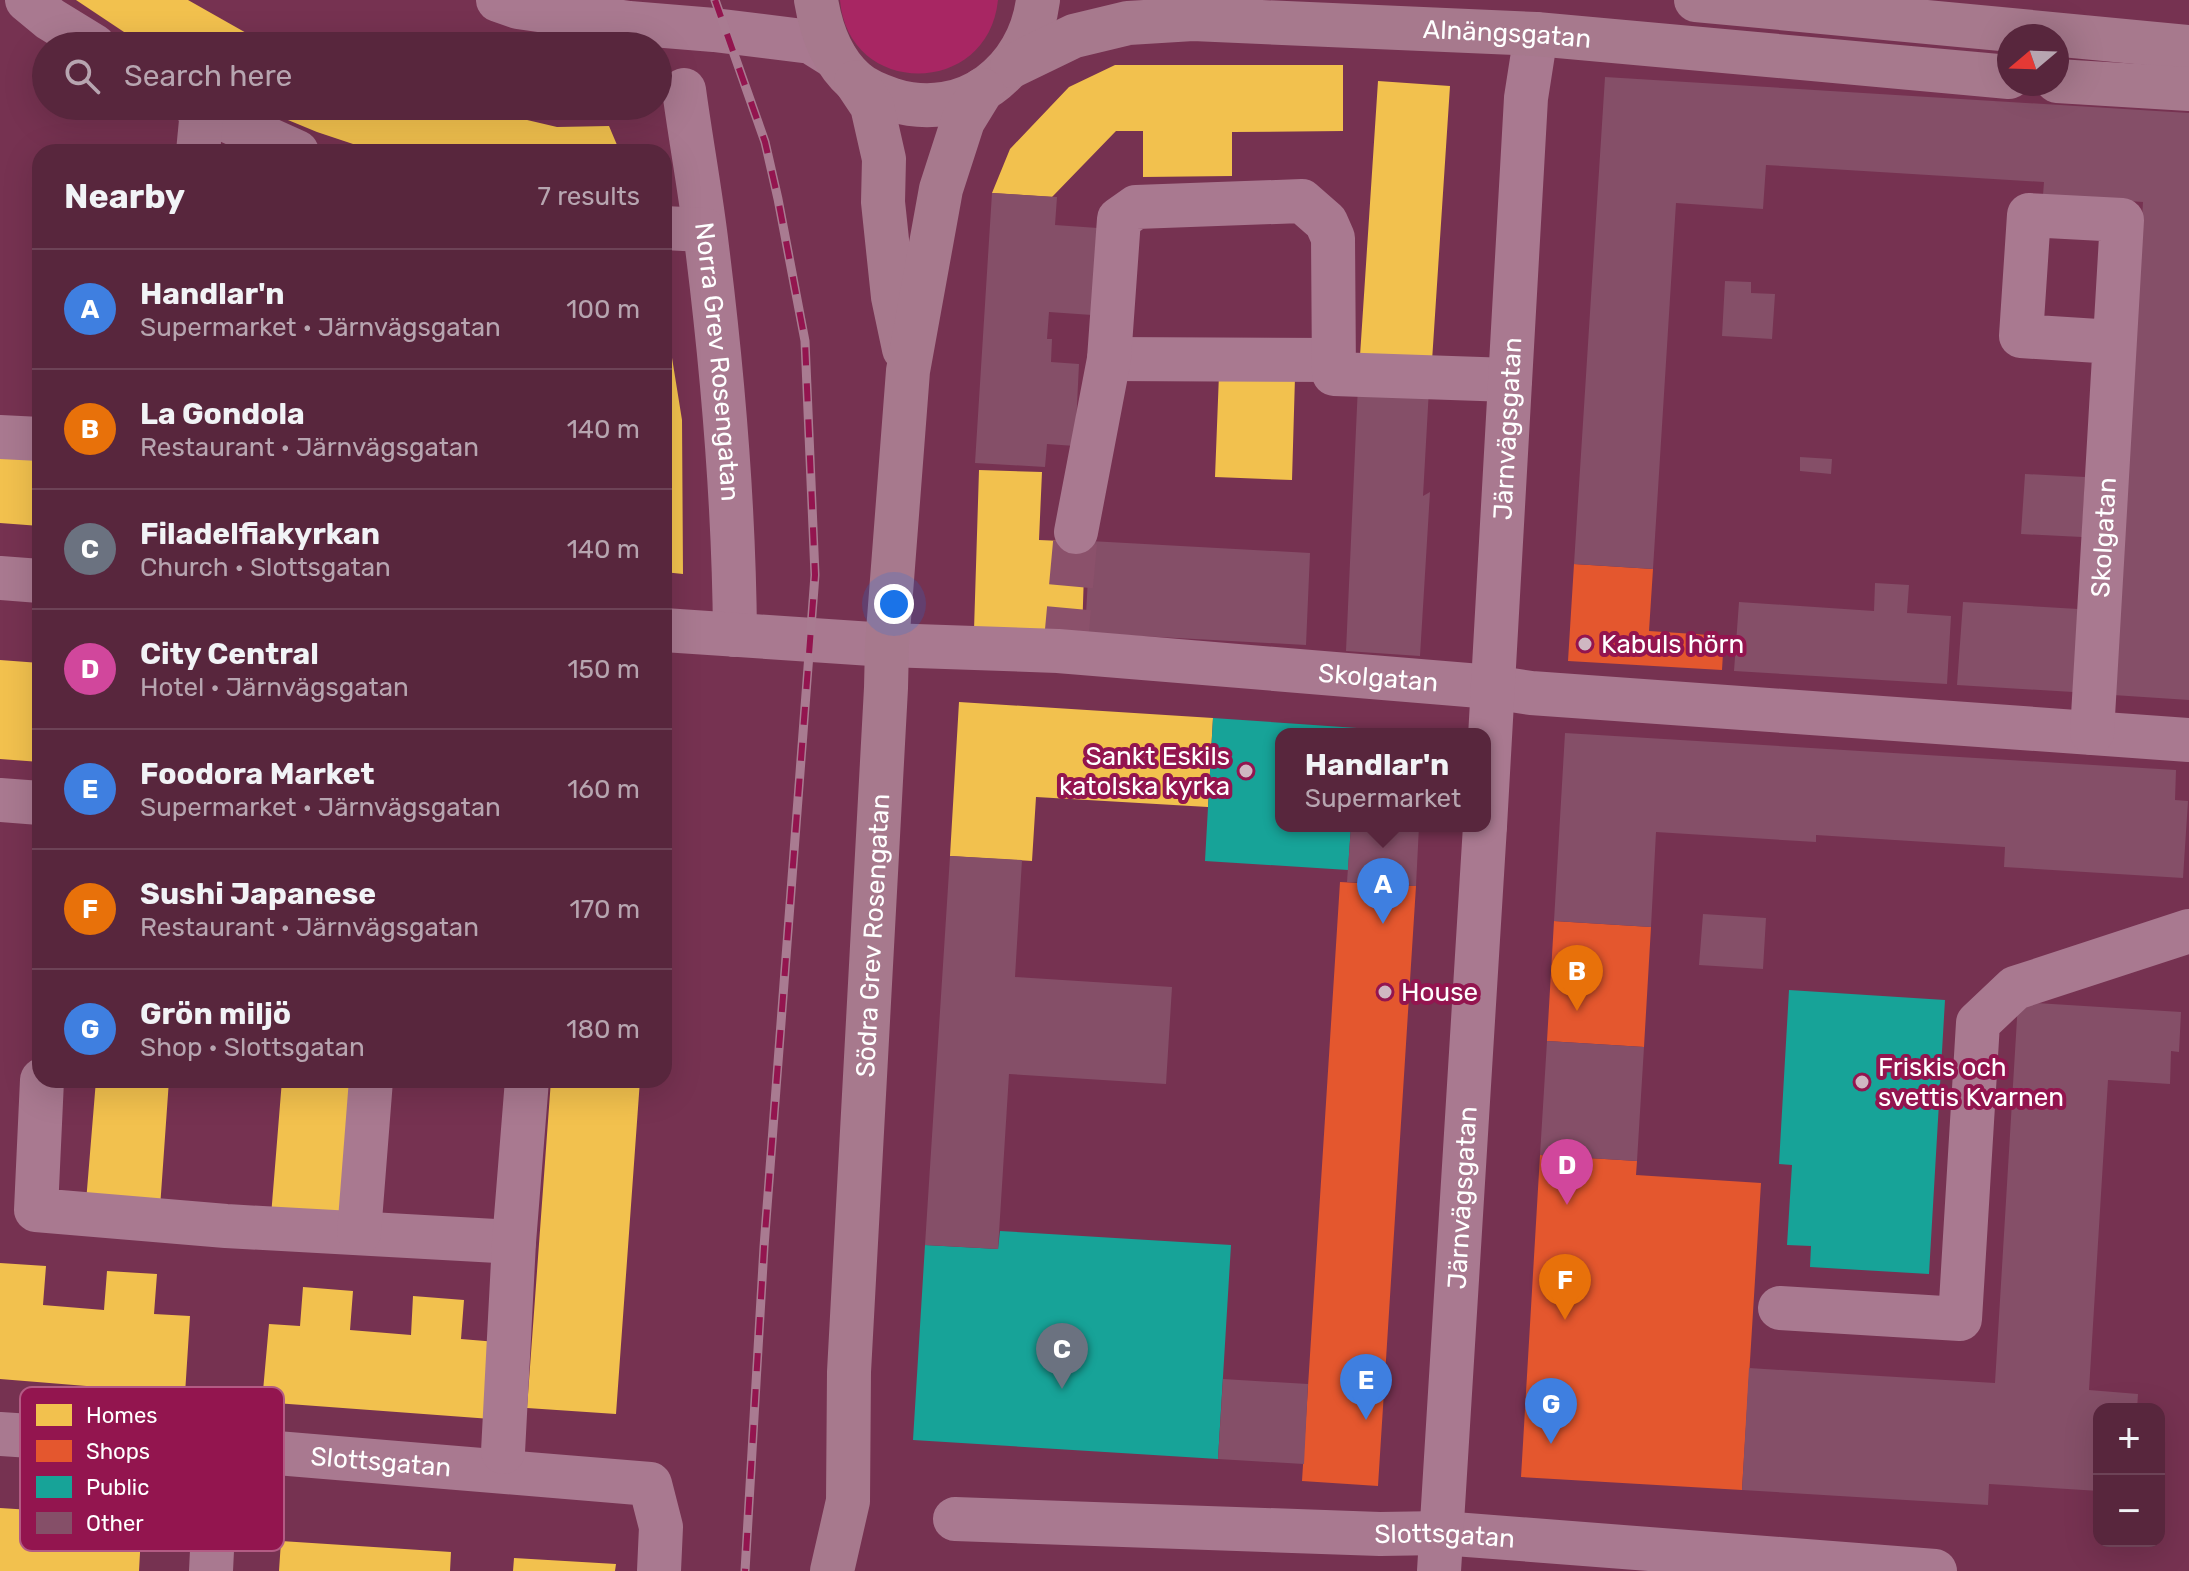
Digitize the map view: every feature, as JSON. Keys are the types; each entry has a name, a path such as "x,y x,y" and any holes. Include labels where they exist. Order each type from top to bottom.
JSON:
{"main road":[{"name":"Södra Grev Rosengatan","path":"816,0 820,26 872,106 884,159 883,202 893,297 908,371"},
{"name":"Södra Grev Rosengatan","path":"832,1571 848,1501 849,1372 887,645 908,371 941,189 963,121 1023,50 1033,26 1038,0"},
{"path":"1696,0 2189,47"},
{"name":"Alnängsgatan","path":"846,70 882,97 912,106 949,103 1074,36 1128,23 1193,19 1536,17 1997,75"},
{"path":"2069,82 2189,89"},
{"name":"Södra Grev Rosengatan","path":"848,1501 866,1571"}],"street":[{"path":"27,0 71,32"},
{"path":"498,0 518,7 629,23 811,42 846,70"},
{"name":"Järnvägsgatan","path":"1490,728 1526,98 1536,17"},
{"name":"Norra Grev Rosengatan","path":"684,90 684,229 720,364 734,562 735,635"},
{"path":"198,123 270,144"},
{"path":"1076,532 1109,359 1119,219 1136,207 1302,201 1326,222 1333,238 1334,374 1510,380"},
{"name":"Skolgatan","path":"2092,733 2114,342"},
{"path":"1109,359 1333,360"},
{"path":"0,437 32,439"},
{"path":"0,578 32,580"},
{"name":"Skolgatan","path":"672,631 887,645 1058,651 1492,687 1531,693 2189,740"},
{"path":"0,800 32,802"},
{"name":"Järnvägsgatan","path":"1440,1552 1485,832"},
{"path":"1780,1308 1960,1319 1978,1023 2015,988 2189,931"},
{"path":"42,1088 36,1210 226,1226 514,1242"},
{"path":"359,1233 370,1088"},
{"path":"503,1452 514,1242 526,1088"},
{"name":"Slottsgatan","path":"0,1434 20,1435"},
{"name":"Slottsgatan","path":"284,1453 650,1484 661,1527 659,1571"},
{"name":"Slottsgatan","path":"955,1519 1380,1534 1440,1552 1935,1571"},
{"path":"211,1571 212,1551"}],"shaded area":[{"path":"840,0 998,0 989,32 970,55 946,69 918,74 891,69 867,55 849,32"}],"building: Homes":[{"path":"76,0 188,0 244,32 124,32"},
{"path":"1115,65 1343,65 1343,131 1232,132 1232,176 1143,177 1143,131 1116,131 1052,197 992,193 1010,149 1069,87"},
{"path":"1378,81 1450,86 1432,361 1360,356"},
{"path":"288,120 527,120 557,127 609,126 617,144 353,144"},
{"path":"672,358 682,420 683,574 672,573"},
{"path":"1219,374 1295,377 1292,480 1215,477"},
{"path":"0,457 32,459 32,525 0,523"},
{"path":"979,470 1042,472 1039,540 1085,542 1082,634 974,630"},
{"path":"0,660 32,662 32,761 0,759"},
{"path":"959,702 1213,718 1208,807 1036,797 1032,861 950,856"},
{"path":"95,1088 168,1088 160,1208 86,1202"},
{"path":"281,1088 354,1088 345,1221 271,1216"},
{"path":"550,1088 639,1088 616,1414 527,1408"},
{"path":"0,1263 46,1266 43,1305 104,1310 107,1271 157,1274 154,1314 190,1316 185,1387 99,1387 0,1379"},
{"path":"303,1287 353,1291 350,1330 411,1335 413,1296 464,1300 461,1339 497,1342 491,1419 284,1404 284,1387 263,1387 269,1324 300,1326"},
{"path":"0,1508 20,1509 20,1551 140,1551 139,1571 0,1571"},
{"path":"284,1541 451,1552 450,1571 279,1571"},
{"path":"514,1558 616,1564 615,1571 513,1571"}],"building: Shops":[{"path":"1574,564 1653,569 1649,631 1724,636 1722,670 1568,661"},
{"path":"1340,882 1416,886 1378,1486 1302,1481"},
{"path":"1554,921 1651,927 1644,1047 1547,1041"},
{"path":"1540,1155 1637,1161 1636,1175 1761,1183 1742,1490 1521,1477"}],"building: Public":[{"name":"Sankt Eskils katolska kyrka","path":"1213,718 1357,728 1275,728 1275,832 1351,832 1348,870 1205,861"},
{"name":"Friskis och svettis Kvarnen","path":"1789,990 1945,1000 1929,1274 1810,1267 1811,1246 1787,1245 1792,1165 1779,1164"},
{"path":"1000,1231 1231,1245 1218,1459 913,1440 925,1245 998,1249"}],"building: Other":[{"path":"1605,77 2189,113 2189,700 2113,695 2143,202 2043,195 2044,182 1766,165 1763,209 1676,203 1653,569 1574,564"},
{"path":"992,193 1057,197 1055,225 1098,228 1092,315 1049,312 1047,339 1052,339 1051,362 1079,364 1075,446 1047,444 1045,467 975,463"},
{"path":"1725,281 1751,282 1751,293 1775,294 1772,339 1722,336"},
{"path":"1358,385 1429,389 1423,496 1430,492 1420,656 1346,651"},
{"path":"1800,457 1832,459 1831,474 1800,471"},
{"path":"2025,474 2085,477 2082,537 2021,534"},
{"path":"1090,541 1310,553 1306,645 1085,633"},
{"path":"1875,583 1909,585 1907,613 1951,616 1947,684 1734,671 1739,602 1874,611"},
{"path":"1963,602 2078,609 2073,692 1957,685"},
{"path":"1565,733 2176,770 2175,800 2188,801 2183,878 2004,867 2005,847 1816,835 1816,842 1656,832 1651,927 1554,921"},
{"path":"1351,832 1419,832 1416,886 1347,882"},
{"path":"950,856 1022,860 1015,977 1172,987 1166,1084 1009,1074 998,1249 925,1245"},
{"path":"1703,914 1766,918 1763,969 1699,965"},
{"path":"2018,1002 2181,1012 2179,1052 2171,1051 2170,1084 2108,1080 2089,1390 2138,1394 2137,1403 2093,1403 2093,1491 1989,1484 1988,1505 1742,1490 1749,1368 1995,1383"},
{"path":"1547,1041 1644,1047 1637,1161 1540,1155"},
{"path":"1223,1379 1308,1384 1304,1464 1218,1459"}],"tunnel":[{"path":"1065,652 1076,532"}],"railway":[{"path":"715,0 765,142 805,341 815,575 764,1247 745,1571"}],"place":[{"name":"Kabuls hörn","path":"1585,644"},
{"name":"Sankt Eskils katolska kyrka","path":"1246,771"},
{"name":"Handlar'n","path":"1383,924"},
{"name":"House","path":"1385,992"},
{"name":"La Gondola","path":"1577,1011"},
{"name":"Friskis och svettis Kvarnen","path":"1862,1082"},
{"name":"City Central","path":"1567,1205"},
{"name":"Sushi Japanese","path":"1565,1320"},
{"name":"Filadelfiakyrkan","path":"1062,1389"},
{"name":"Foodora Market","path":"1366,1420"},
{"name":"Grön miljö","path":"1551,1444"}]}
